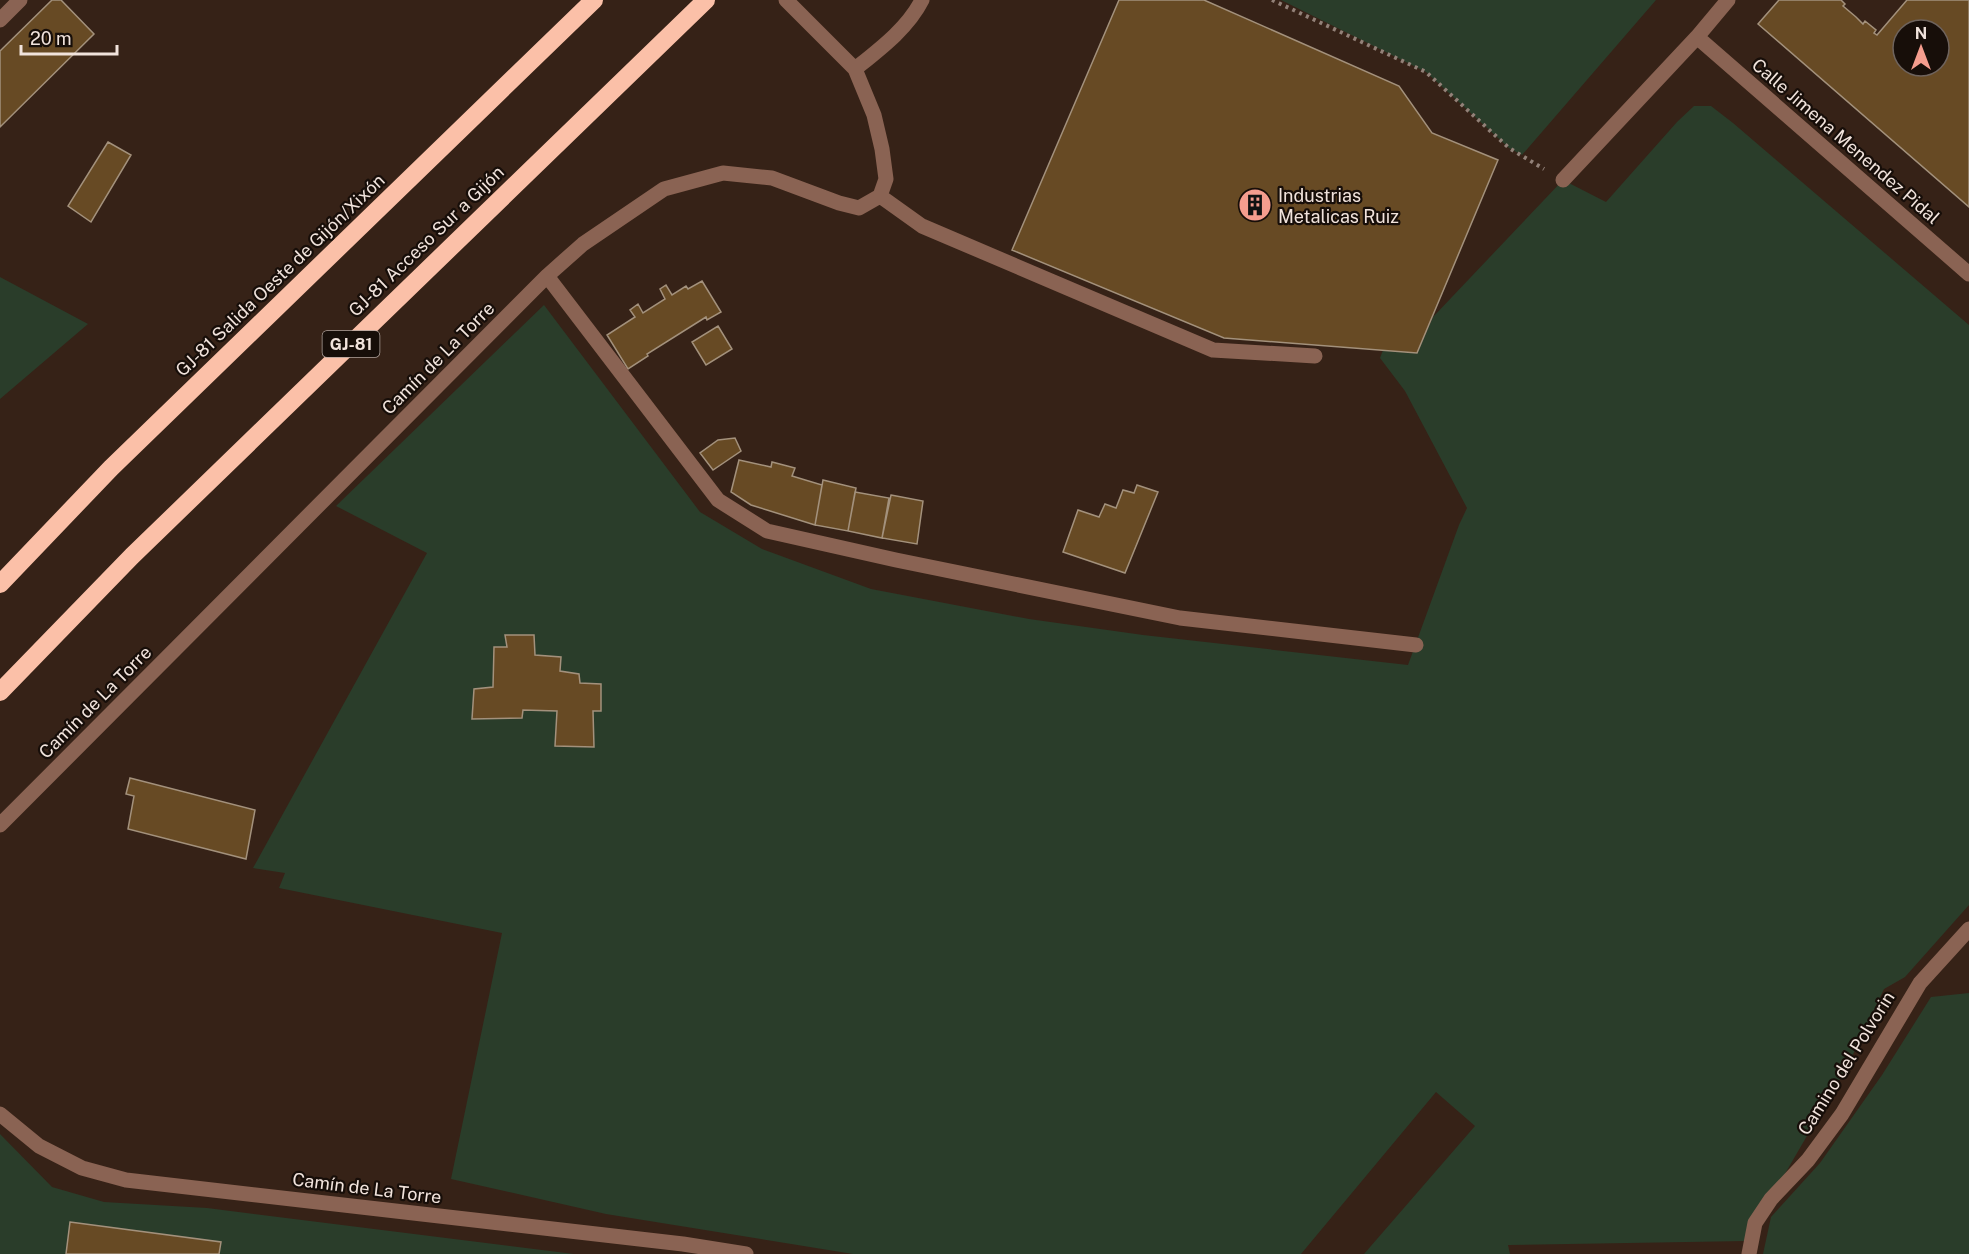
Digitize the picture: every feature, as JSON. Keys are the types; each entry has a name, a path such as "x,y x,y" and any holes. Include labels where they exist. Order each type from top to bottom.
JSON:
{"highway":[{"name":"GJ-81 Salida Oeste de Gijón/Xixón","path":"0,584 111,468 594,0"},
{"name":"GJ-81 Acceso Sur a Gijón","path":"0,692 132,556 706,0"}],"street":[{"path":"0,20 20,0"},
{"path":"786,0 855,69 874,115 882,149 886,179 880,196 922,226 1213,350 1315,356"},
{"path":"855,69 878,51 914,15 922,0"},
{"path":"1563,180 1697,38 1728,0"},
{"name":"Calle Jimena Menendez Pidal","path":"1697,38 1969,274"},
{"name":"Camín de La Torre","path":"0,825 547,276 583,244 664,189 723,173 772,178 839,203 860,208 880,196"},
{"path":"547,276 718,500 767,531 1180,618 1416,645"},
{"name":"Camino del Polvorin","path":"1749,1254 1755,1223 1772,1199 1808,1160 1842,1114 1920,983 1969,929"},
{"name":"Camín de La Torre","path":"0,1114 39,1146 82,1168 126,1180 683,1244 746,1254"}],"path":[{"path":"1272,0 1426,72 1509,148 1563,180"}],"green space":[{"path":"1281,0 1656,0 1522,155 1509,148 1426,72"},
{"path":"1694,106 1711,106 1733,123 1969,325 1969,905 1905,977 1884,989 1847,1067 1746,1241 1508,1245 1510,1254 1364,1254 1475,1126 1436,1092 1301,1254 853,1254 606,1214 451,1179 502,933 279,888 285,873 253,868 427,553 336,506 544,305 700,512 762,549 871,589 1029,619 1143,635 1408,665 1467,508 1405,391 1380,358 1383,350 1417,353 1433,317 1563,180 1606,202"},
{"path":"0,277 88,324 0,399"},
{"path":"1969,993 1969,1254 1763,1254 1771,1217 1820,1163 1882,1075 1931,997"},
{"path":"0,1134 52,1187 104,1202 207,1208 574,1254 0,1254"}],"building":[{"path":"52,0 61,0 94,34 0,127 0,51"},
{"name":"Industrias Metalicas Ruiz","path":"1119,0 1204,0 1399,86 1432,133 1498,160 1417,353 1224,338 1012,250"},
{"path":"1779,0 1841,0 1845,4 1843,6 1863,24 1865,21 1876,30 1874,33 1877,35 1891,19 1891,78 1951,78 1951,18 1892,18 1907,0 1969,0 1969,207 1758,24"},
{"path":"108,142 131,155 91,222 68,206"},
{"path":"702,281 721,312 707,320 706,317 647,354 648,356 628,369 607,335 635,317 630,310 638,304 643,313 665,299 660,289 666,285 672,295 686,286 688,289"},
{"path":"718,326 732,349 706,365 692,342"},
{"path":"735,438 741,451 713,470 700,453 718,440"},
{"path":"739,460 771,467 772,462 795,468 792,476 822,485 815,525 751,505 731,492"},
{"path":"823,480 856,488 848,531 815,525"},
{"path":"1137,485 1158,492 1125,573 1063,552 1078,510 1099,517 1105,504 1116,508 1123,490 1134,493"},
{"path":"855,492 889,498 882,538 848,531"},
{"path":"891,495 923,501 917,544 882,538"},
{"path":"505,635 534,635 535,655 561,657 560,671 579,674 580,683 601,684 601,711 593,711 594,747 555,746 557,711 523,710 522,718 472,719 474,689 493,687 494,647 507,647"},
{"path":"130,778 255,810 246,859 128,829 134,796 126,794"},
{"path":"70,1222 221,1242 219,1254 66,1254"}],"place":[{"name":"Industrias Metalicas Ruiz","path":"1255,205"}]}
